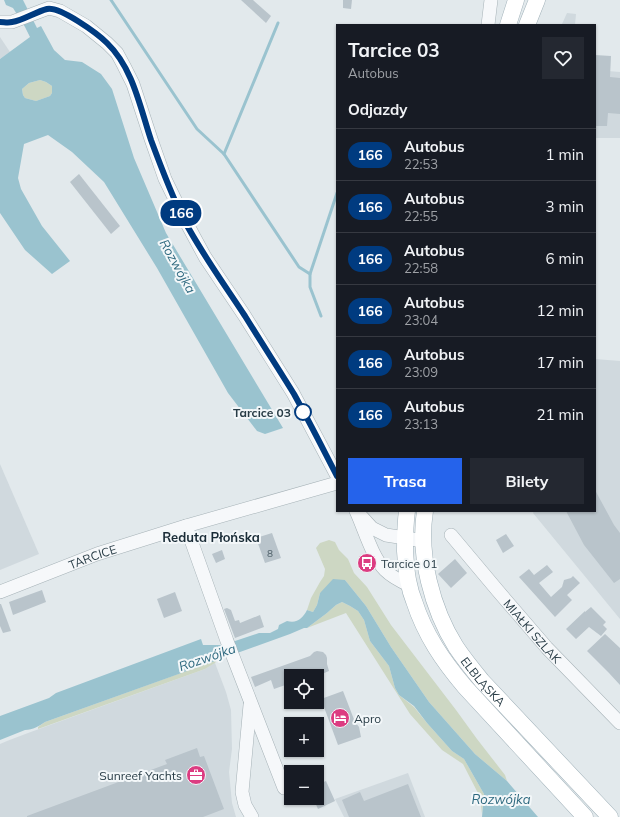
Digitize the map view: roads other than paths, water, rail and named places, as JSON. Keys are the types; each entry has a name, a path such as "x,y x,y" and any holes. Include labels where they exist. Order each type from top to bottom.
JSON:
{"main road":[{"path":"508,24 516,0"},
{"path":"527,24 537,0"},
{"name":"ELBLĄSKA","path":"407,512 405,538 406,566 409,585 417,612 426,632 450,670 585,817"},
{"name":"ELBLĄSKA","path":"425,512 424,556 429,582 436,604 449,635 464,660 610,817"}],"street":[{"path":"488,24 491,0"},
{"path":"6,22 49,8 73,18 86,26 107,43 116,54 133,84 165,178 185,220 206,257 331,454 336,472"},
{"name":"TARCICE","path":"0,592 97,554 186,526 336,483"},
{"path":"356,512 376,558 385,570 398,580 409,585"},
{"path":"357,512 372,528 386,535 424,541"},
{"path":"186,526 227,641 284,788"},
{"name":"MIAŁKI SZLAK","path":"451,535 498,592 548,648 620,723"},
{"path":"250,701 242,792 245,805 252,817"}],"water":[{"path":"4,0 23,0 37,28 41,26 54,50 65,60 82,62 101,74 112,89 134,158 166,233 283,428 265,434 257,431 228,393 157,268 104,182 72,152 48,135 24,144 18,178 21,189 42,226 70,261 52,274 25,250 0,213 0,59 30,37 13,8 6,5","holes":["40,80 52,86 52,93 50,96 36,101 25,98 23,95 22,89 29,83"]},
{"name":"Rozwójka","path":"333,579 345,580 366,606 391,647 429,702 475,754 507,781 538,817 482,817 484,794 464,759 452,751 414,706 399,695 395,688 389,666 370,641 364,620 358,611 342,602 307,628 45,722 33,729 25,730 0,740 0,716 49,698 56,693 201,639 203,645 223,645 259,633 270,633 278,629 279,625 287,621 297,621 304,616 307,610 313,612 317,605 320,593"}],"waterway":[{"path":"111,0 197,129 224,154 299,267 310,274 310,287 321,316"},
{"path":"224,154 278,23"},
{"path":"310,274 336,196"}],"place":[{"name":"Tarcice 03","path":"303,412"},
{"name":"Tarcice 01","path":"367,563"},
{"name":"Apro","path":"340,718"},
{"name":"Sunreef Yachts","path":"196,775"}],"district":[{"name":"Reduta Płońska","path":"211,537"}]}
